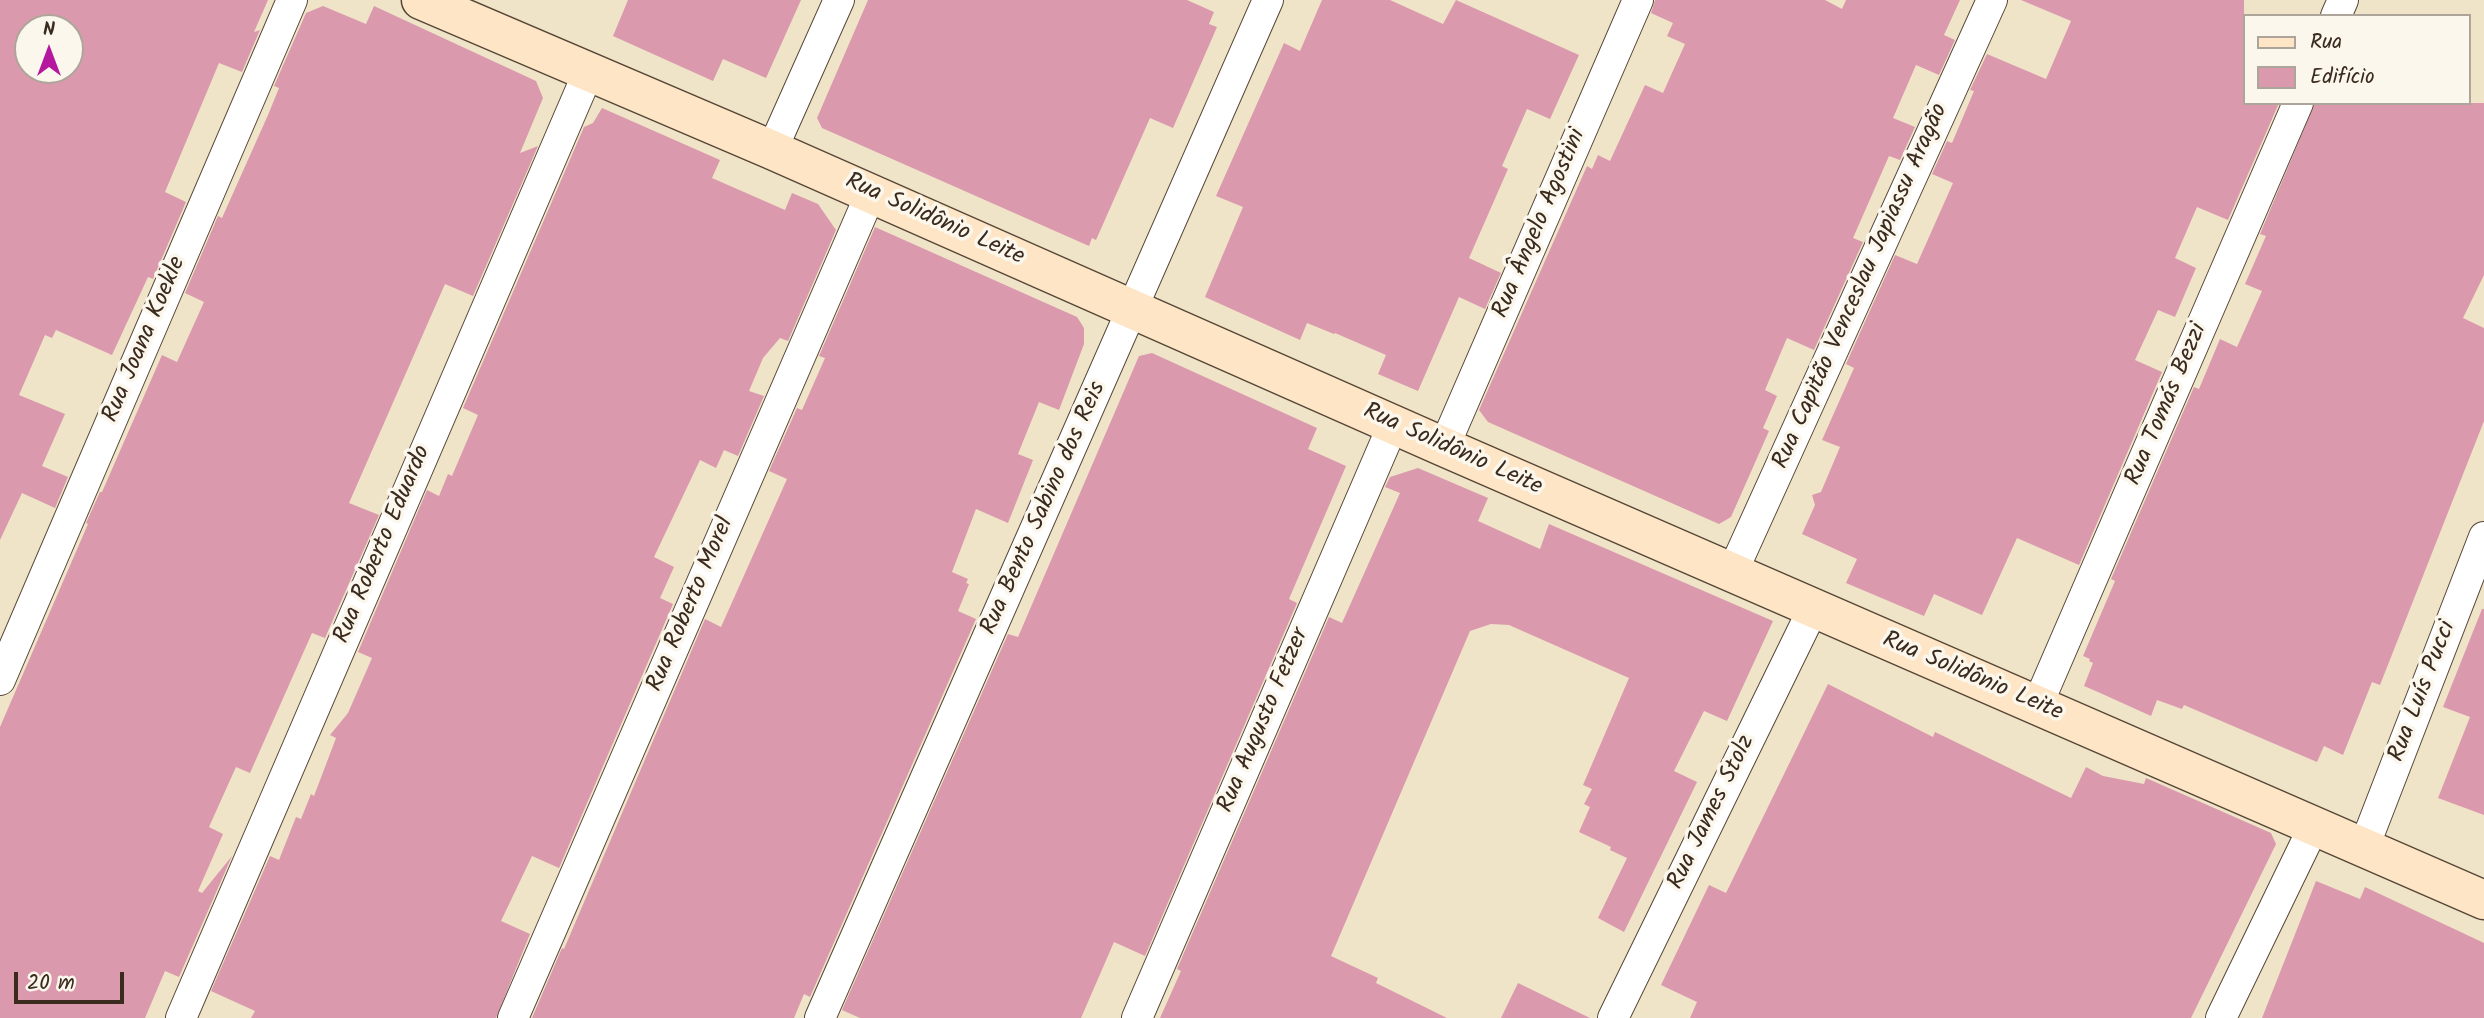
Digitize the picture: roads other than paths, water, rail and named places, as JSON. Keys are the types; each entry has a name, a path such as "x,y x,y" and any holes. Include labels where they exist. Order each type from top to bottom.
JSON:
{"main road":[{"name":"Rua Solidônio Leite","path":"441,4 588,73 870,192 1393,425 2484,900"}],"street":[{"name":"Rua Joana Koekle","path":"0,680 292,0"},
{"path":"772,150 839,0"},
{"name":"Rua Bento Sabino dos Reis","path":"821,1018 1268,0"},
{"name":"Rua Ângelo Agostini","path":"1444,447 1638,0"},
{"name":"Rua Capitão Venceslau Japiassu Aragão","path":"1732,573 1992,0"},
{"name":"Rua Roberto Eduardo","path":"181,1018 588,73"},
{"name":"Rua Tomás Bezzi","path":"2038,706 2297,105"},
{"name":"Rua Roberto Morel","path":"513,1018 870,192"},
{"name":"Rua Augusto Fetzer","path":"1137,1018 1393,425"},
{"name":"Rua Luís Pucci","path":"2364,847 2484,537"},
{"name":"Rua James Stolz","path":"1613,1018 1813,609"},
{"path":"2221,1018 2314,826"}]}
